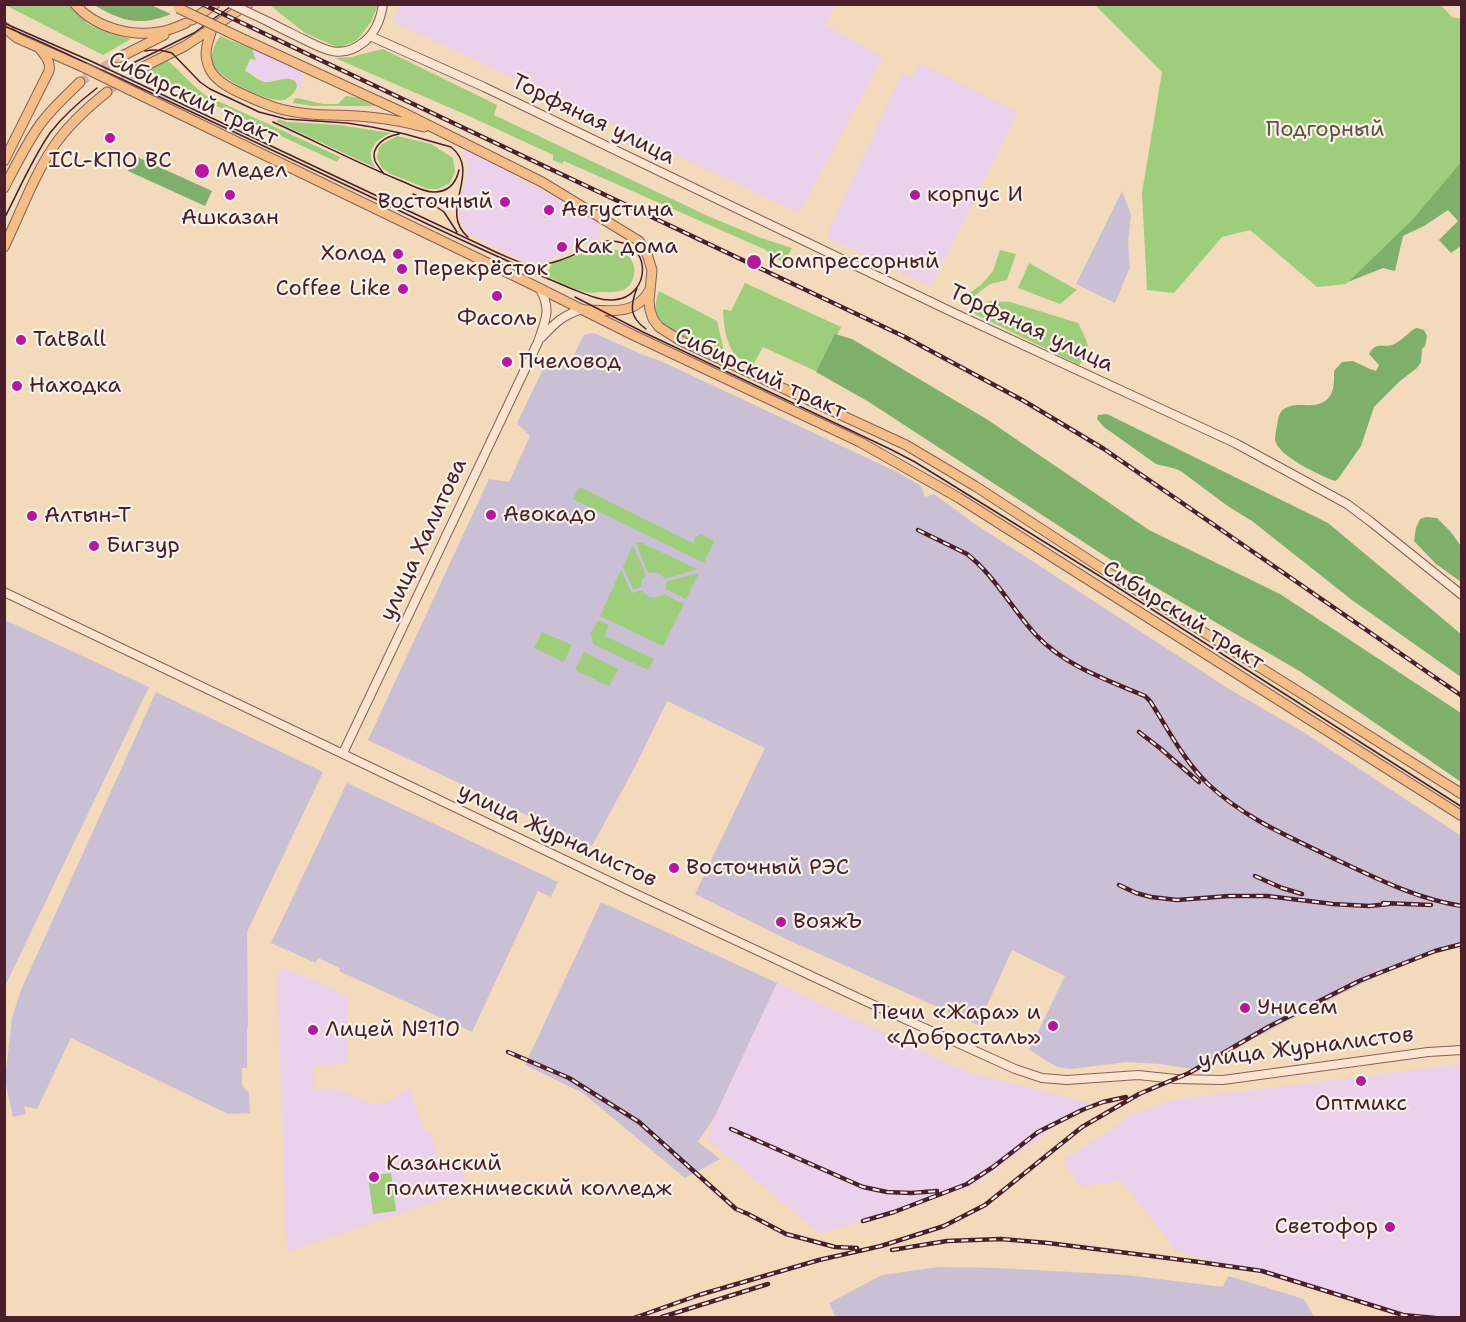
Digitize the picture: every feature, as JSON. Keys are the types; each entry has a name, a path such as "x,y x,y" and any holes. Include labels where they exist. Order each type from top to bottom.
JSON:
{"main road":[{"path":"75,4 83,14 96,21 112,28 134,32 155,33 186,23"},
{"path":"118,58 186,23 215,4"},
{"path":"139,69 178,50 248,4"},
{"name":"Сибирский тракт","path":"174,6 402,112 542,182 639,241 650,261 652,270 650,310 659,327 906,445 975,486 1461,794"},
{"path":"4,27 17,38"},
{"path":"212,29 206,53 210,70 228,87 254,99 294,112 380,118 441,131"},
{"name":"Сибирский тракт","path":"17,38 85,68 633,335 860,442 959,498 1461,816"},
{"path":"4,161 49,71 48,60 40,49"},
{"path":"4,188 40,124 80,82"},
{"path":"4,247 53,147 67,128 107,92"},
{"path":"584,310 613,311 632,308 642,301 651,287"}],"street":[{"path":"231,4 330,51 354,49 370,36 378,22 383,4"},
{"name":"Сибирский тракт","path":"4,35 17,38"},
{"name":"Торфяная улица","path":"370,36 484,87 954,313 1236,443 1347,504 1461,595"},
{"path":"538,342 547,314 545,298 540,289"},
{"path":"538,342 564,316 584,310"},
{"name":"улица Халитова","path":"343,753 538,342"},
{"name":"улица Журналистов","path":"4,592 865,1001 1015,1069 1042,1078 1066,1080 1138,1075 1223,1080 1428,1052 1461,1050"}],"shaded area":[{"path":"400,4 835,5 825,25 883,58 799,213 392,21"},
{"path":"253,50 304,71 301,90 297,88 294,79 266,82 246,70"},
{"path":"920,63 1018,112 931,286 826,237 902,73 912,77"},
{"path":"463,148 597,219 601,237 542,263 529,263 479,240 465,230 462,224 459,205 467,166"},
{"path":"1122,191 1131,215 1128,242 1130,267 1115,303 1076,284"},
{"path":"591,333 665,363 897,472 921,486 925,497 934,494 972,522 1229,689 1305,733 1461,836 1461,955 1457,943 1416,956 1193,1069 1127,1062 1070,1069 1057,1067 1029,1050 1065,976 1012,950 978,1025 786,939 695,894 765,748 667,701 637,763 592,846 368,740 489,479 509,482 530,436 517,423 547,361 553,360 568,367 584,335"},
{"path":"5,620 149,687 5,986"},
{"path":"156,692 323,772 247,932 247,1068 242,1068 242,1086 249,1093 250,1113 228,1114 71,1038 37,1109 24,1106 26,1114 13,1117 5,1080 12,1018 21,990"},
{"path":"347,783 558,882 551,897 538,891 472,1032 339,971 340,968 318,958 316,963 271,943"},
{"path":"601,902 777,983 714,1118 698,1142 720,1159 685,1178 583,1093 525,1065"},
{"name":"Казанский политехнический колледж","path":"284,967 347,996 347,1064 314,1066 315,1089 340,1090 370,1104 387,1103 409,1087 424,1129 433,1140 441,1163 458,1156 468,1190 287,1252 277,974"},
{"path":"777,983 964,1071 1089,1103 971,1187 820,1234 707,1139 714,1118"},
{"path":"1461,1064 1461,1317 1401,1317 1323,1292 1177,1251 1121,1181 1080,1186 1063,1160 1115,1127 1129,1115 1174,1100"},
{"path":"939,1267 1126,1275 1223,1287 1228,1276 1304,1299 1314,1317 836,1318 829,1303 882,1275"}],"green space":[{"path":"274,4 378,5 371,22 357,40 339,48 305,33 271,6"},
{"path":"5,5 69,5 88,24 131,39 103,55"},
{"path":"94,5 151,5 171,14 149,20 131,20 113,15"},
{"name":"Подгорный","path":"1095,5 1441,5 1452,17 1461,19 1461,162 1412,220 1346,284 1317,287 1250,230 1222,237 1174,293 1147,290 1142,193 1162,72"},
{"path":"220,36 252,49 256,60 250,59 245,71 265,82 293,80 297,85 293,94 284,100 268,98 235,84 218,72 214,66 212,54"},
{"path":"383,49 497,105 494,115 710,217 792,248 784,264 764,249 564,161 562,164 553,160 553,155 335,58 351,57"},
{"path":"167,60 205,95 340,157 337,162 143,72"},
{"path":"346,96 360,98 376,106 312,106 293,103 297,98 323,104 338,104"},
{"path":"278,119 287,122 339,125 391,133 376,142 371,151 372,162 376,168 277,122"},
{"path":"397,136 431,144 453,158 455,172 450,183 438,189 428,189 382,168 377,158 379,147"},
{"path":"135,156 212,191 205,206 128,171"},
{"path":"1461,162 1461,246 1451,253 1439,240 1458,221 1448,210 1424,226 1403,236 1395,271 1383,268 1348,282 1412,220"},
{"path":"598,249 620,251 630,258 633,262 634,273 628,287 618,292 589,293 546,276 552,263"},
{"path":"1000,250 1016,254 1007,280 990,284 968,301 962,298 981,285 993,271"},
{"path":"1029,263 1077,290 1060,304 1018,288"},
{"path":"745,283 841,327 820,373 763,347 753,365 735,354 726,336 723,311 724,309 731,311"},
{"path":"659,291 717,321 724,351 719,348 712,349 659,320 655,311"},
{"path":"989,301 1010,302 1078,323 1088,350 1084,360 1079,365 971,312"},
{"path":"1417,328 1424,330 1427,336 1422,349 1421,362 1374,407 1361,446 1338,479 1332,480 1309,469 1283,452 1275,440 1275,435 1279,417 1285,408 1316,405 1325,401 1332,391 1334,371 1342,362 1353,361 1376,371 1379,365 1369,354 1372,350 1376,346 1395,344"},
{"path":"835,334 852,339 988,420 1149,530 1280,594 1461,713 1461,782 1301,672 1131,573 869,402 816,372"},
{"path":"1107,414 1328,523 1461,634 1461,677 1352,600 1252,521 1182,472 1156,464 1104,427 1097,419 1098,415"},
{"path":"579,487 693,543 696,536 699,537 700,534 714,541 704,563 573,499"},
{"path":"1437,518 1461,546 1461,582 1436,564 1414,541 1420,519"},
{"path":"639,542 697,569 665,579 658,573 648,573 636,543"},
{"path":"633,545 646,575 642,579 641,587 633,589 623,567"},
{"path":"621,570 632,593 642,590 649,597 655,598 664,594 684,604 663,646 600,616"},
{"path":"699,573 686,599 666,589 666,582"},
{"path":"598,620 609,625 605,636 654,659 648,670 593,644 591,633"},
{"path":"542,632 572,645 564,662 534,648"},
{"path":"584,652 618,669 609,686 575,670"},
{"path":"391,1173 396,1211 373,1214 368,1176"}],"tunnel":[{"path":"80,82 118,58"},
{"path":"107,92 139,69"}],"tram line":[{"path":"131,64 194,33 234,4"},
{"path":"4,23 93,62 516,261 541,265 560,260 606,241 622,243 633,249 640,258 641,280 635,290 626,297 613,300 597,298 580,292 470,244 137,86 4,26"},
{"path":"145,51 159,50 172,53 210,89 259,112 286,119 372,127 451,147 460,157 463,168 457,215 460,227 468,237"},
{"path":"4,219 31,164 50,133 72,109 97,88"},
{"path":"273,122 425,191 439,192 447,188 456,179 459,170"},
{"path":"384,174 375,161 375,151 384,139 399,134"},
{"path":"413,194 444,212 457,232"},
{"path":"637,288 632,311 636,320 646,329"},
{"path":"575,297 915,462 1106,580 1462,807"}],"railway":[{"path":"202,4 903,336 1024,401 1104,449 1462,696"},
{"path":"918,530 967,554 995,582 1047,646 1073,664 1145,696 1199,775 1237,808 1286,836 1383,881 1429,899 1462,906"},
{"path":"1139,732 1199,782"},
{"path":"1255,876 1302,894"},
{"path":"1119,885 1151,897 1177,900 1267,896 1333,904 1369,906 1389,904"},
{"path":"1383,903 1431,905"},
{"path":"634,1318 699,1295 819,1260 881,1246 944,1226 985,1205 1082,1127 1139,1094 1189,1073 1268,1027 1359,981 1435,951 1462,944"},
{"path":"508,1052 569,1078 639,1122 736,1209 786,1234 835,1247 857,1248"},
{"path":"863,1221 894,1212 967,1184 1038,1132 1082,1110 1126,1097"},
{"path":"731,1129 863,1187 887,1192 937,1191"},
{"path":"892,1250 947,1241 1001,1239 1048,1243 1262,1271 1403,1315 1435,1318"},
{"path":"662,1317 768,1284"}],"place":[{"name":"ICL-КПО ВС","path":"110,138"},
{"name":"Медел","path":"202,171"},
{"name":"Ашказан","path":"230,195"},
{"name":"корпус И","path":"915,195"},
{"name":"Восточный","path":"505,202"},
{"name":"Августина","path":"549,210"},
{"name":"Как дома","path":"562,247"},
{"name":"Холод","path":"398,254"},
{"name":"Компрессорный","path":"754,262"},
{"name":"Перекрёсток","path":"402,269"},
{"name":"Coffee Like","path":"403,289"},
{"name":"Фасоль","path":"497,296"},
{"name":"TatBall","path":"21,340"},
{"name":"Пчеловод","path":"507,362"},
{"name":"Находка","path":"17,386"},
{"name":"Авокадо","path":"491,515"},
{"name":"Алтын-Т","path":"32,516"},
{"name":"Бигзур","path":"94,546"},
{"name":"Восточный РЭС","path":"674,868"},
{"name":"ВояжЪ","path":"781,922"},
{"name":"Унисем","path":"1245,1008"},
{"name":"Печи «Жара» и «Добросталь»","path":"1053,1026"},
{"name":"Лицей №110","path":"313,1030"},
{"name":"Оптмикс","path":"1361,1081"},
{"name":"Казанский политехнический колледж","path":"374,1177"},
{"name":"Светофор","path":"1390,1227"}]}
